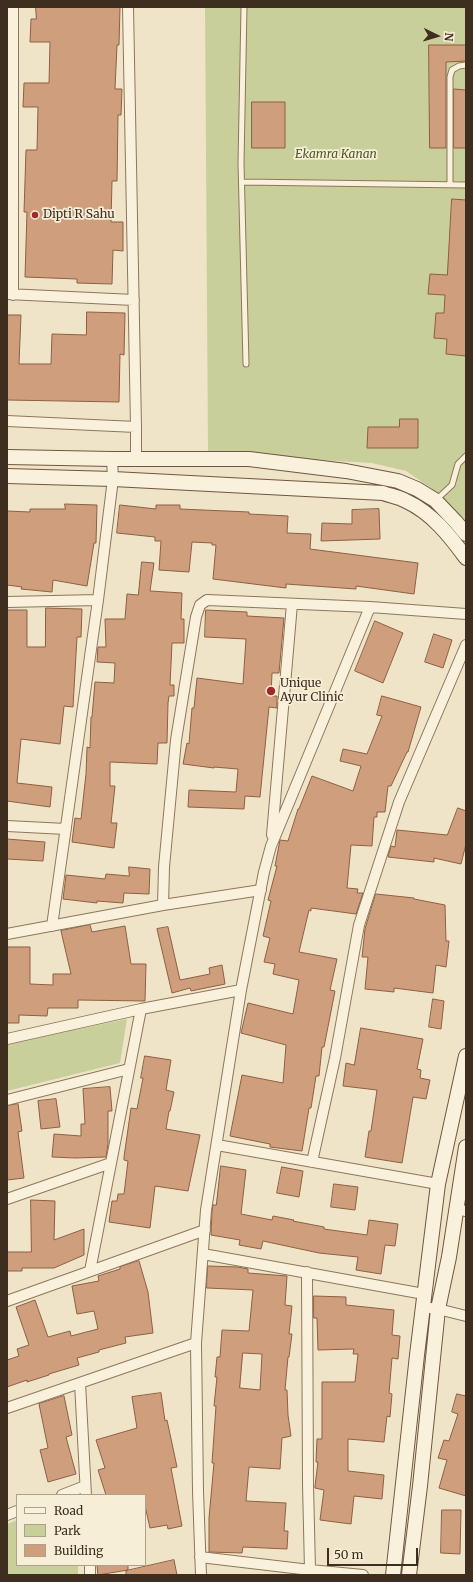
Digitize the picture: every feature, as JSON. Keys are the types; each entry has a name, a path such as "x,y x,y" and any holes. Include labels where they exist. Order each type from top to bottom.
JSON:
{"street":[{"path":"14,7 10,129 10,294 134,300"},
{"path":"128,7 136,459"},
{"path":"7,421 136,427"},
{"path":"7,457 249,459 346,471 398,481 418,489 435,500 466,534"},
{"path":"52,926 98,600 113,479 112,459"},
{"path":"7,476 113,479 383,493 406,501 426,513 444,530 466,558"},
{"path":"7,602 98,600"},
{"path":"163,905 164,866 176,740 196,617 200,605 207,600 370,607 466,614"},
{"path":"201,1575 196,1343 206,1210 241,990 271,846 292,604"},
{"path":"271,846 370,607"},
{"path":"312,1162 335,1058 359,925 399,802 466,645"},
{"path":"7,826 66,829"},
{"path":"7,934 163,905 261,890"},
{"path":"7,1039 241,990"},
{"path":"90,1271 141,1010"},
{"path":"393,1575 423,1301 438,1184 466,1056"},
{"path":"7,1100 129,1069"},
{"path":"216,1145 438,1184"},
{"path":"408,1575 438,1309 461,1210 466,1147"},
{"path":"7,1199 111,1163"},
{"path":"7,1301 205,1230"},
{"path":"203,1254 307,1272 423,1301 438,1309 466,1316"},
{"path":"307,1272 310,1570"},
{"path":"7,1408 196,1343"},
{"path":"68,1494 86,1491 80,1383"},
{"path":"200,1557 363,1575"}],"lane":[{"path":"244,7 242,182 246,364"},
{"path":"450,184 450,77 452,70 459,66 466,65"},
{"path":"242,182 466,185"},
{"path":"435,500 452,485 458,464 466,456"}],"green space":[{"name":"Ekamra Kanan","path":"205,7 466,7 466,525 431,488 406,471 372,463 208,454"},
{"path":"127,1019 120,1063 7,1091 7,1044"},
{"path":"16,1520 16,1566 78,1566 78,1575 7,1575 7,1524"}],"building":[{"path":"36,7 120,7 119,45 117,45 115,89 122,89 121,115 118,115 117,181 112,181 111,222 123,222 123,251 113,250 112,284 77,283 77,279 25,277 27,212 24,212 26,150 37,150 38,107 23,107 24,83 49,83 50,42 30,42 31,19 36,19"},
{"path":"429,45 466,45 466,61 446,62 446,148 430,148"},
{"path":"454,89 466,90 466,148 454,148"},
{"path":"252,102 285,102 285,148 252,148"},
{"path":"452,199 466,200 466,356 446,354 447,339 434,338 436,313 444,313 445,295 428,294 430,274 447,275"},
{"path":"87,312 125,313 124,355 120,354 119,402 7,400 7,315 21,315 19,364 51,364 52,334 86,335"},
{"path":"400,419 418,419 418,448 367,448 368,427 399,427"},
{"path":"65,504 97,505 96,543 94,543 87,586 53,580 52,592 21,589 22,587 7,585 7,511 30,512 30,509 65,509"},
{"path":"120,505 156,509 156,505 180,505 180,509 249,512 249,514 288,516 287,533 311,534 310,549 418,563 414,594 356,586 356,589 286,584 286,588 213,579 216,545 212,545 212,543 192,542 189,572 159,570 161,541 155,541 155,537 117,533"},
{"path":"379,509 380,539 321,541 322,523 352,524 352,510"},
{"path":"142,562 154,563 150,591 182,593 181,619 184,619 184,643 172,643 170,685 174,685 174,696 169,696 167,743 158,743 157,764 110,762 110,786 115,786 111,823 117,823 114,848 72,842 75,818 81,819 86,774 87,747 90,748 91,717 95,682 114,683 115,663 97,662 98,647 106,647 105,619 125,619 127,594 138,595"},
{"path":"46,608 82,609 81,637 77,637 73,707 64,706 60,744 21,739 17,783 52,787 50,807 7,801 7,610 27,610 27,647 45,647"},
{"path":"206,610 247,612 247,616 284,618 279,673 272,673 271,696 277,696 277,708 269,707 260,797 245,796 244,809 188,807 189,790 236,792 238,769 183,764 187,743 189,744 192,708 194,708 197,678 243,684 246,639 205,637"},
{"path":"375,621 403,633 383,683 355,671"},
{"path":"434,634 452,640 443,668 425,662"},
{"path":"382,696 421,707 408,752 391,786 388,786 385,812 377,812 377,817 374,817 372,846 351,845 347,888 358,889 357,893 363,893 356,914 311,908 311,911 309,910 299,952 337,959 330,990 335,991 324,1047 322,1047 319,1076 316,1076 311,1108 309,1108 302,1151 270,1147 270,1144 230,1136 242,1075 283,1083 286,1045 241,1033 248,1003 293,1014 299,980 273,974 275,964 264,962 270,938 263,936 271,901 268,900 277,866 275,866 280,840 288,841 298,809 312,776 353,791 361,766 340,761 343,749 367,754 382,716 377,715"},
{"path":"458,808 466,811 466,844 461,864 434,858 434,862 388,857 391,846 395,847 397,830 447,835"},
{"path":"7,839 45,842 43,861 7,859"},
{"path":"129,867 150,869 149,894 124,893 123,903 97,901 97,903 63,899 66,875 105,879 106,874 129,876"},
{"path":"376,894 414,898 445,905 446,941 449,941 446,967 436,965 433,993 394,988 394,992 365,989 368,957 362,957 365,929"},
{"path":"90,925 92,932 125,926 131,964 146,964 145,1001 78,1000 78,1008 48,1008 47,1016 19,1015 19,1023 7,1023 7,947 30,947 30,984 53,985 53,974 71,974 61,931"},
{"path":"168,927 180,980 210,974 209,968 222,965 225,984 191,991 190,988 172,993 157,929"},
{"path":"433,999 444,1001 441,1029 429,1027"},
{"path":"361,1028 423,1039 417,1069 421,1070 420,1078 430,1080 426,1099 413,1097 402,1163 365,1157 369,1131 371,1131 377,1090 343,1086 346,1063 354,1065"},
{"path":"145,1056 171,1060 166,1090 174,1092 166,1129 200,1135 188,1191 155,1186 150,1228 109,1222 112,1201 117,1201 118,1194 124,1194 128,1161 124,1160 124,1157 131,1108 137,1109 143,1078 141,1078"},
{"path":"110,1087 112,1111 108,1111 108,1144 106,1157 52,1157 54,1134 81,1136 81,1124 85,1124 83,1089"},
{"path":"56,1099 60,1127 41,1129 38,1101"},
{"path":"18,1104 22,1131 18,1132 24,1178 7,1180 7,1106"},
{"path":"221,1166 246,1170 241,1214 272,1220 273,1216 324,1227 324,1229 367,1235 369,1220 398,1224 395,1246 385,1245 381,1274 356,1270 358,1257 319,1253 263,1241 261,1249 239,1245 240,1240 211,1235 212,1211 213,1205 216,1205"},
{"path":"282,1167 303,1171 299,1197 277,1193"},
{"path":"334,1184 358,1187 355,1210 331,1207"},
{"path":"31,1200 55,1201 54,1240 84,1229 84,1255 54,1268 22,1268 22,1271 7,1271 7,1252 31,1252"},
{"path":"139,1261 148,1292 153,1333 125,1337 126,1343 99,1350 99,1352 77,1358 79,1365 7,1387 7,1360 19,1356 17,1349 29,1345 16,1307 35,1300 48,1337 70,1331 71,1336 98,1329 94,1311 77,1314 72,1286 99,1281 98,1276"},
{"path":"208,1266 238,1267 248,1269 248,1273 287,1276 285,1305 292,1306 289,1334 292,1334 285,1390 287,1390 291,1436 282,1438 280,1469 249,1467 246,1501 286,1503 284,1531 288,1531 287,1549 243,1547 242,1553 209,1552 209,1518 214,1463 212,1463 216,1406 214,1406 217,1377 215,1377 217,1357 220,1357 222,1330 249,1331 253,1290 207,1288","holes":["243,1353 262,1354 260,1390 240,1388"]},
{"path":"314,1296 346,1297 346,1305 394,1310 392,1335 400,1336 398,1359 392,1358 389,1393 392,1394 390,1417 387,1416 384,1442 348,1439 348,1471 384,1475 382,1499 354,1496 351,1524 320,1520 324,1490 315,1488 315,1486 318,1462 316,1462 317,1439 322,1439 322,1382 355,1382 358,1354 353,1354 354,1349 318,1350 317,1318 314,1318"},
{"path":"161,1393 165,1421 167,1420 177,1467 171,1468 182,1526 168,1529 167,1525 150,1528 146,1510 146,1494 106,1494 98,1470 105,1468 96,1440 137,1428 132,1397"},
{"path":"457,1394 466,1396 466,1496 439,1488 447,1460 438,1458 444,1440 449,1441 458,1414 452,1412"},
{"path":"64,1396 72,1435 66,1437 76,1474 48,1482 40,1450 48,1448 39,1404"},
{"path":"442,1510 461,1510 460,1554 441,1553"},
{"path":"174,1560 177,1575 126,1575 126,1571"},
{"path":"97,1566 128,1566 128,1570 98,1575"}],"place":[{"name":"Dipti R Sahu","path":"35,215"},
{"name":"Unique Ayur Clinic","path":"271,691"}]}
